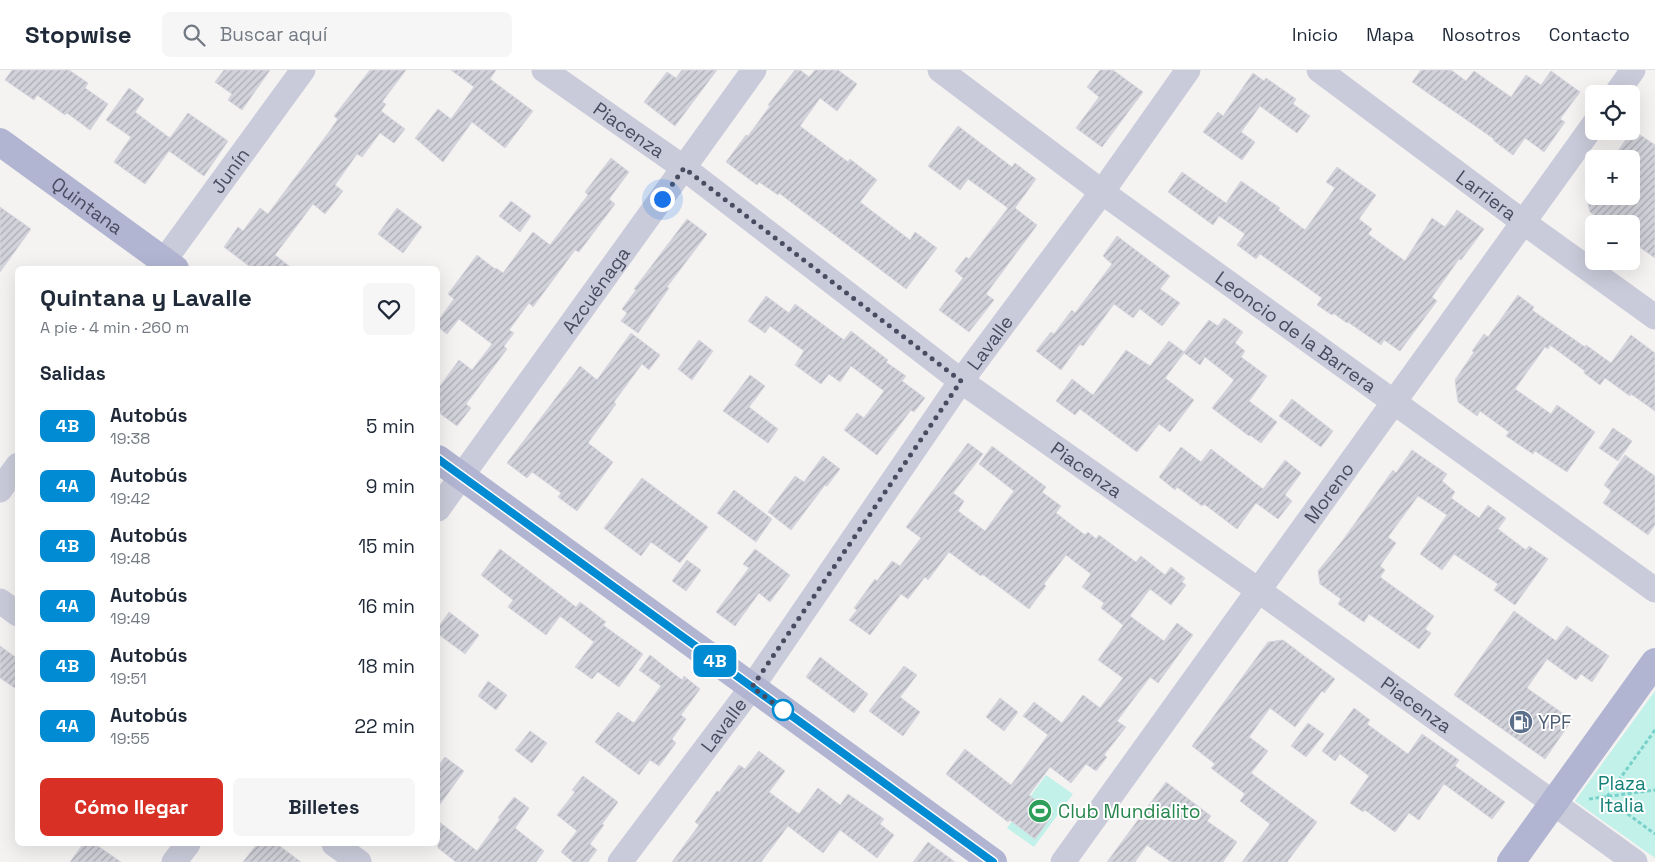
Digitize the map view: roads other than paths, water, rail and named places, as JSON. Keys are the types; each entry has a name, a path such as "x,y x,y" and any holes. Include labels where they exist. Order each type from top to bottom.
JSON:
{"main road":[{"name":"Quintana","path":"0,142 166,266"},
{"path":"440,460 993,862"},
{"path":"1511,862 1655,662"}],"street":[{"name":"Junín","path":"166,266 303,70"},
{"name":"Piacenza","path":"544,70 684,168 961,381 1258,590 1629,860"},
{"name":"Azcuénaga","path":"440,506 754,70"},
{"name":"Leoncio de la Barrera","path":"940,70 1102,192 1655,590"},
{"name":"Lavalle","path":"620,862 752,687 961,381 1102,192 1188,70"},
{"name":"Larriera","path":"1319,70 1523,222 1655,317"},
{"path":"1622,85 1633,70"},
{"name":"Moreno","path":"1063,862 1585,136"},
{"path":"0,490 15,469"},
{"path":"0,601 15,612"},
{"path":"174,862 186,846"},
{"path":"337,846 360,862"}],"place":[{"name":"YPF","path":"1521,722"},
{"name":"Club Mundialito","path":"1040,811"}],"park label":[{"name":"Plaza Italia","path":"1622,794"}]}
